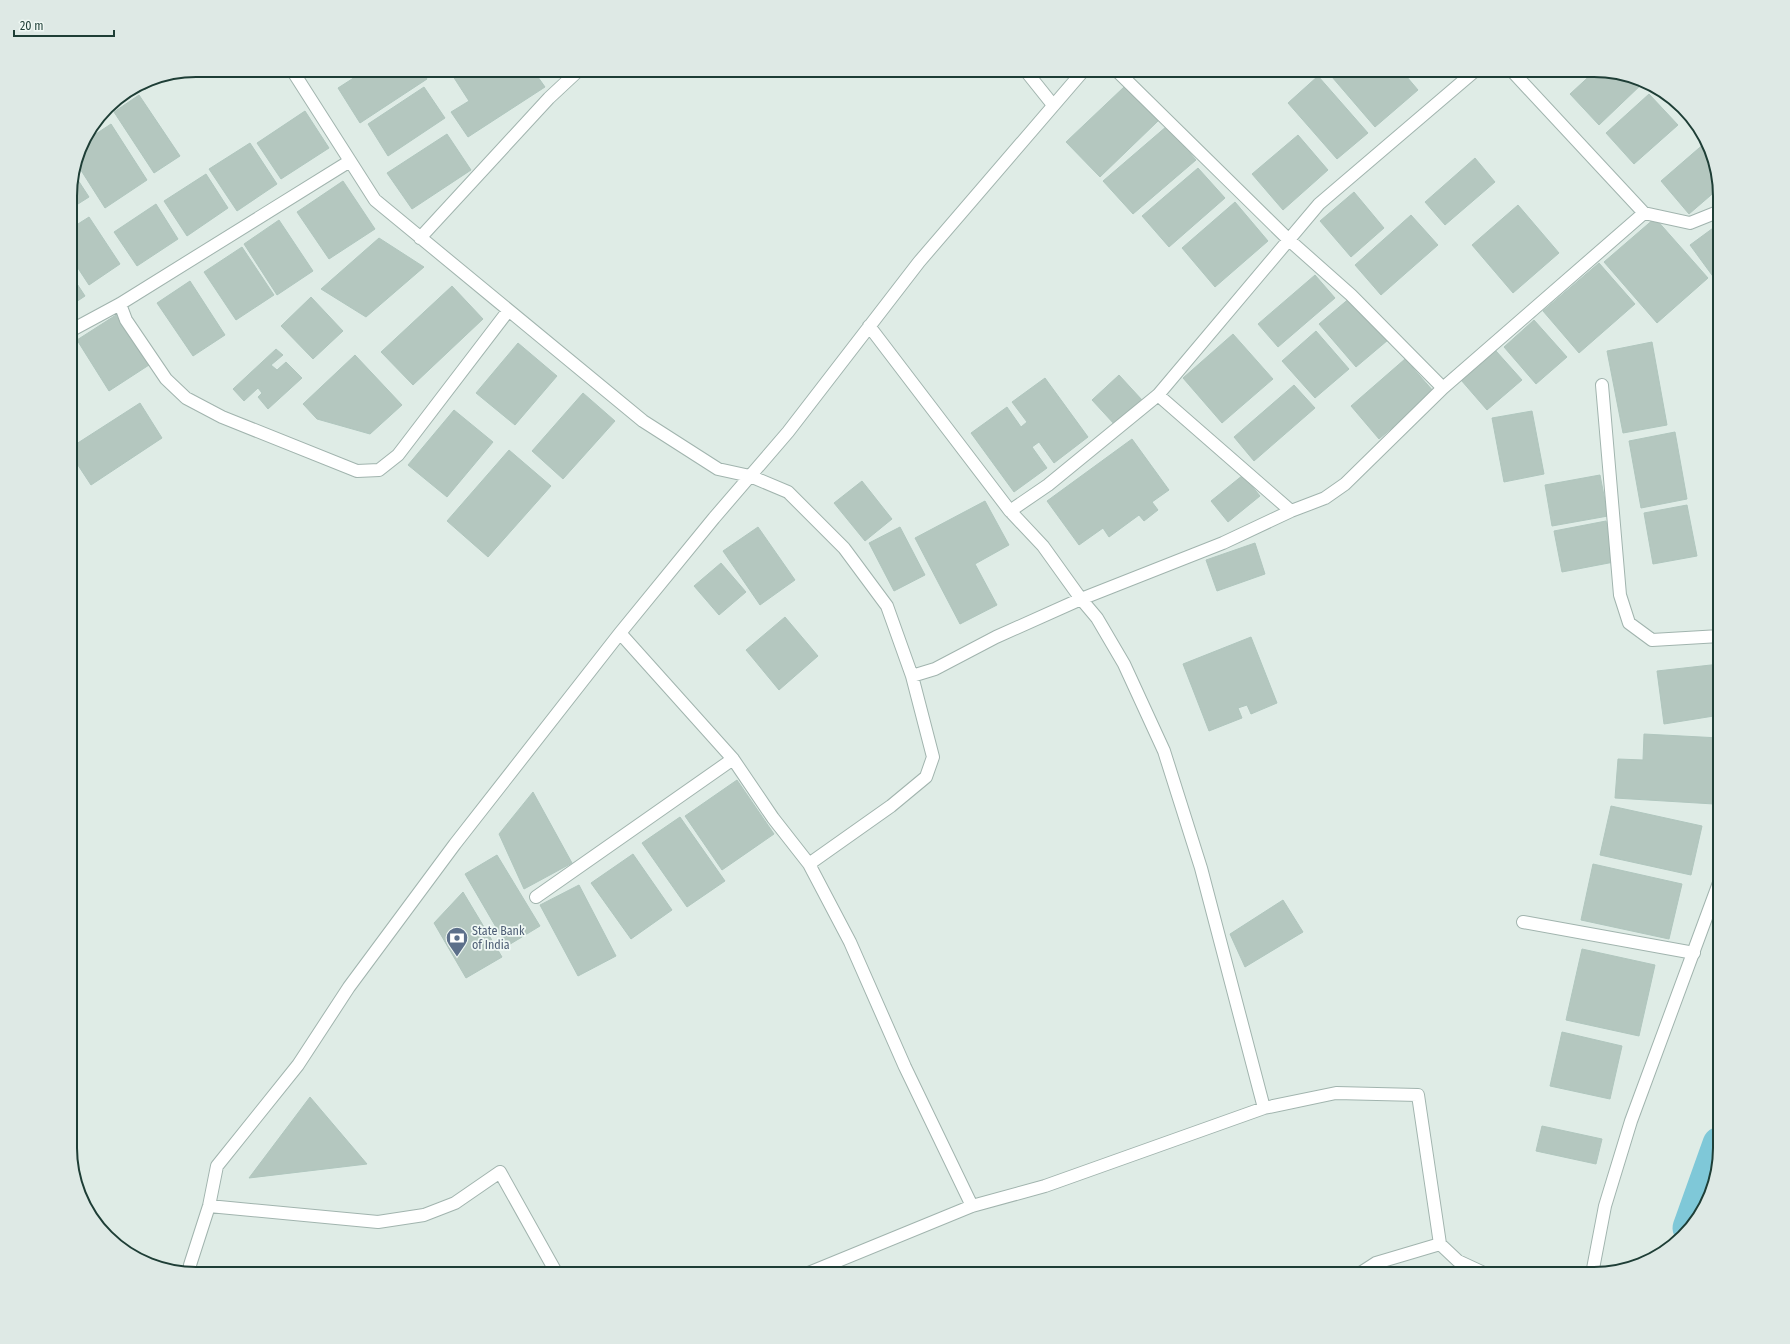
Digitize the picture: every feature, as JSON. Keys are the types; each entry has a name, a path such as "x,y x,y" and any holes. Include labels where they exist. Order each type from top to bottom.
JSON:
{"street":[{"path":"296,77 375,200 643,421 718,469 750,476 788,492 844,548 887,606 912,676 933,757 926,777 891,806 809,864"},
{"path":"420,238 549,98 572,77"},
{"path":"1031,77 1053,105"},
{"path":"190,1267 209,1206 217,1166 298,1065 349,987 455,844 620,634 788,432 919,262 1078,77"},
{"path":"1123,77 1289,240 1351,295 1443,388"},
{"path":"1010,510 1048,485 1158,395 1319,204 1468,77"},
{"path":"1518,77 1644,213 1690,223 1713,214"},
{"path":"77,327 120,304 350,161"},
{"path":"912,676 935,668 996,637 1081,599 1223,543 1291,511 1325,498 1345,484 1443,388 1644,213"},
{"path":"120,304 126,320 166,379 186,398 222,417 357,471 379,470 398,455 508,311"},
{"path":"869,326 1010,510 1043,546 1081,599 1097,618 1124,664 1164,751 1201,868 1264,1108"},
{"path":"1602,385 1620,595 1628,623 1652,640 1713,636"},
{"path":"1158,395 1291,511"},
{"path":"620,634 733,759 773,818 809,864 850,942 905,1067 972,1206"},
{"path":"536,897 733,759"},
{"path":"1593,1267 1605,1206 1631,1121 1713,900"},
{"path":"1523,922 1694,953"},
{"path":"824,1267 972,1206 1045,1186 1264,1108 1336,1094 1418,1095 1440,1244 1458,1261 1471,1267"},
{"path":"209,1206 378,1222 424,1215 456,1203 500,1172 553,1267"},
{"path":"1370,1267 1376,1263 1440,1244"}],"building":[{"path":"355,77 426,77 427,79 360,123 338,88"},
{"path":"454,77 538,77 545,87 468,137 451,112 469,101"},
{"path":"1317,77 1319,77 1368,133 1337,159 1288,103"},
{"path":"1332,77 1407,77 1418,90 1375,127"},
{"path":"1588,77 1617,79 1640,86 1599,125 1570,94"},
{"path":"424,87 445,118 388,156 368,124"},
{"path":"1124,87 1158,121 1100,177 1066,142"},
{"path":"1649,94 1678,125 1634,164 1606,133"},
{"path":"139,95 180,156 154,173 114,112"},
{"path":"305,111 329,148 281,179 257,143"},
{"path":"111,124 147,180 105,208 80,169 86,150 94,135"},
{"path":"1167,126 1196,160 1133,214 1103,181"},
{"path":"447,134 471,170 412,209 387,173"},
{"path":"1298,135 1328,170 1283,210 1252,174"},
{"path":"250,143 277,184 237,211 209,169"},
{"path":"1702,145 1711,173 1713,193 1689,214 1661,181"},
{"path":"1475,158 1495,182 1445,225 1425,202"},
{"path":"1198,168 1225,198 1169,247 1142,216"},
{"path":"206,174 228,208 187,236 164,201"},
{"path":"78,180 89,197 77,205"},
{"path":"343,181 375,229 329,259 297,212"},
{"path":"1354,192 1384,228 1351,257 1320,221"},
{"path":"1235,202 1268,241 1215,287 1182,248"},
{"path":"156,204 178,239 137,266 114,232"},
{"path":"1518,205 1559,253 1513,293 1472,245"},
{"path":"1411,215 1438,245 1381,295 1355,265"},
{"path":"89,217 120,264 89,285 77,267 77,225"},
{"path":"1655,218 1708,278 1657,323 1604,262"},
{"path":"279,220 313,271 277,295 244,244"},
{"path":"1713,228 1713,276 1690,245"},
{"path":"379,238 424,267 366,317 321,289"},
{"path":"242,247 274,295 236,320 204,272"},
{"path":"1599,263 1635,304 1579,353 1543,311"},
{"path":"1315,275 1335,298 1278,347 1258,324"},
{"path":"190,281 225,335 193,356 157,303"},
{"path":"77,284 85,296 77,301"},
{"path":"452,286 483,319 413,385 381,352"},
{"path":"311,297 343,331 313,359 281,326"},
{"path":"1351,297 1388,340 1356,367 1319,324"},
{"path":"116,315 149,365 109,391 77,340"},
{"path":"1534,320 1567,357 1536,384 1504,347"},
{"path":"1316,331 1349,369 1315,398 1282,361"},
{"path":"1233,334 1273,379 1222,423 1183,378"},
{"path":"1652,342 1667,425 1623,433 1607,351"},
{"path":"518,343 557,376 515,425 476,393"},
{"path":"276,349 283,355 271,365 277,370 286,362 302,378 268,409 258,397 262,393 258,388 244,401 233,389"},
{"path":"1496,351 1522,380 1487,410 1461,380"},
{"path":"355,355 402,405 370,434 317,419 303,404"},
{"path":"1405,359 1434,392 1379,439 1351,406"},
{"path":"1119,375 1142,400 1115,425 1092,400"},
{"path":"1045,378 1088,437 1054,463 1039,442 1032,447 1047,468 1014,492 971,433 1007,407 1021,427 1027,422 1012,402"},
{"path":"1294,385 1315,408 1254,461 1234,437"},
{"path":"583,393 615,421 563,479 532,451"},
{"path":"140,403 162,438 91,485 77,464 77,444"},
{"path":"454,410 493,442 447,497 408,465"},
{"path":"1532,411 1544,474 1504,482 1492,418"},
{"path":"1675,432 1687,499 1641,508 1629,441"},
{"path":"1132,439 1169,490 1152,502 1158,510 1144,521 1139,515 1109,537 1103,528 1079,545 1047,501"},
{"path":"509,450 551,486 488,557 447,521"},
{"path":"1243,475 1260,496 1228,522 1211,501"},
{"path":"1600,475 1608,516 1552,526 1545,485"},
{"path":"862,481 892,519 865,541 834,503"},
{"path":"985,501 1009,545 975,564 997,605 960,624 915,538"},
{"path":"1687,505 1697,556 1653,564 1644,513"},
{"path":"1606,521 1614,562 1562,572 1554,531"},
{"path":"758,527 795,580 760,605 723,551"},
{"path":"900,527 925,575 894,591 869,543"},
{"path":"1255,543 1265,574 1217,591 1206,560"},
{"path":"721,563 746,592 719,615 694,586"},
{"path":"785,617 818,656 779,690 746,650"},
{"path":"1251,637 1277,703 1251,714 1247,705 1238,708 1242,718 1209,731 1183,664"},
{"path":"1713,665 1713,716 1664,724 1657,671"},
{"path":"1644,734 1713,738 1713,804 1615,798 1618,759 1643,760"},
{"path":"737,780 774,834 722,870 685,816"},
{"path":"533,792 572,863 524,889 499,834"},
{"path":"1611,806 1702,826 1691,875 1600,855"},
{"path":"680,817 725,881 687,907 642,843"},
{"path":"633,854 672,910 631,939 591,883"},
{"path":"497,855 540,926 507,946 465,874"},
{"path":"1593,864 1682,884 1669,939 1581,920"},
{"path":"579,885 616,956 578,976 540,905"},
{"path":"463,892 502,957 466,978 434,923"},
{"path":"1283,900 1303,932 1245,967 1230,934"},
{"path":"1582,949 1655,965 1639,1036 1566,1020"},
{"path":"1562,1032 1622,1046 1610,1099 1550,1086"},
{"path":"310,1097 367,1164 249,1178"},
{"path":"1542,1126 1602,1139 1596,1164 1536,1151"}],"waterway":[{"path":"1698,1206 1711,1168"}],"place":[{"name":"State Bank of India","path":"457,958"}]}
